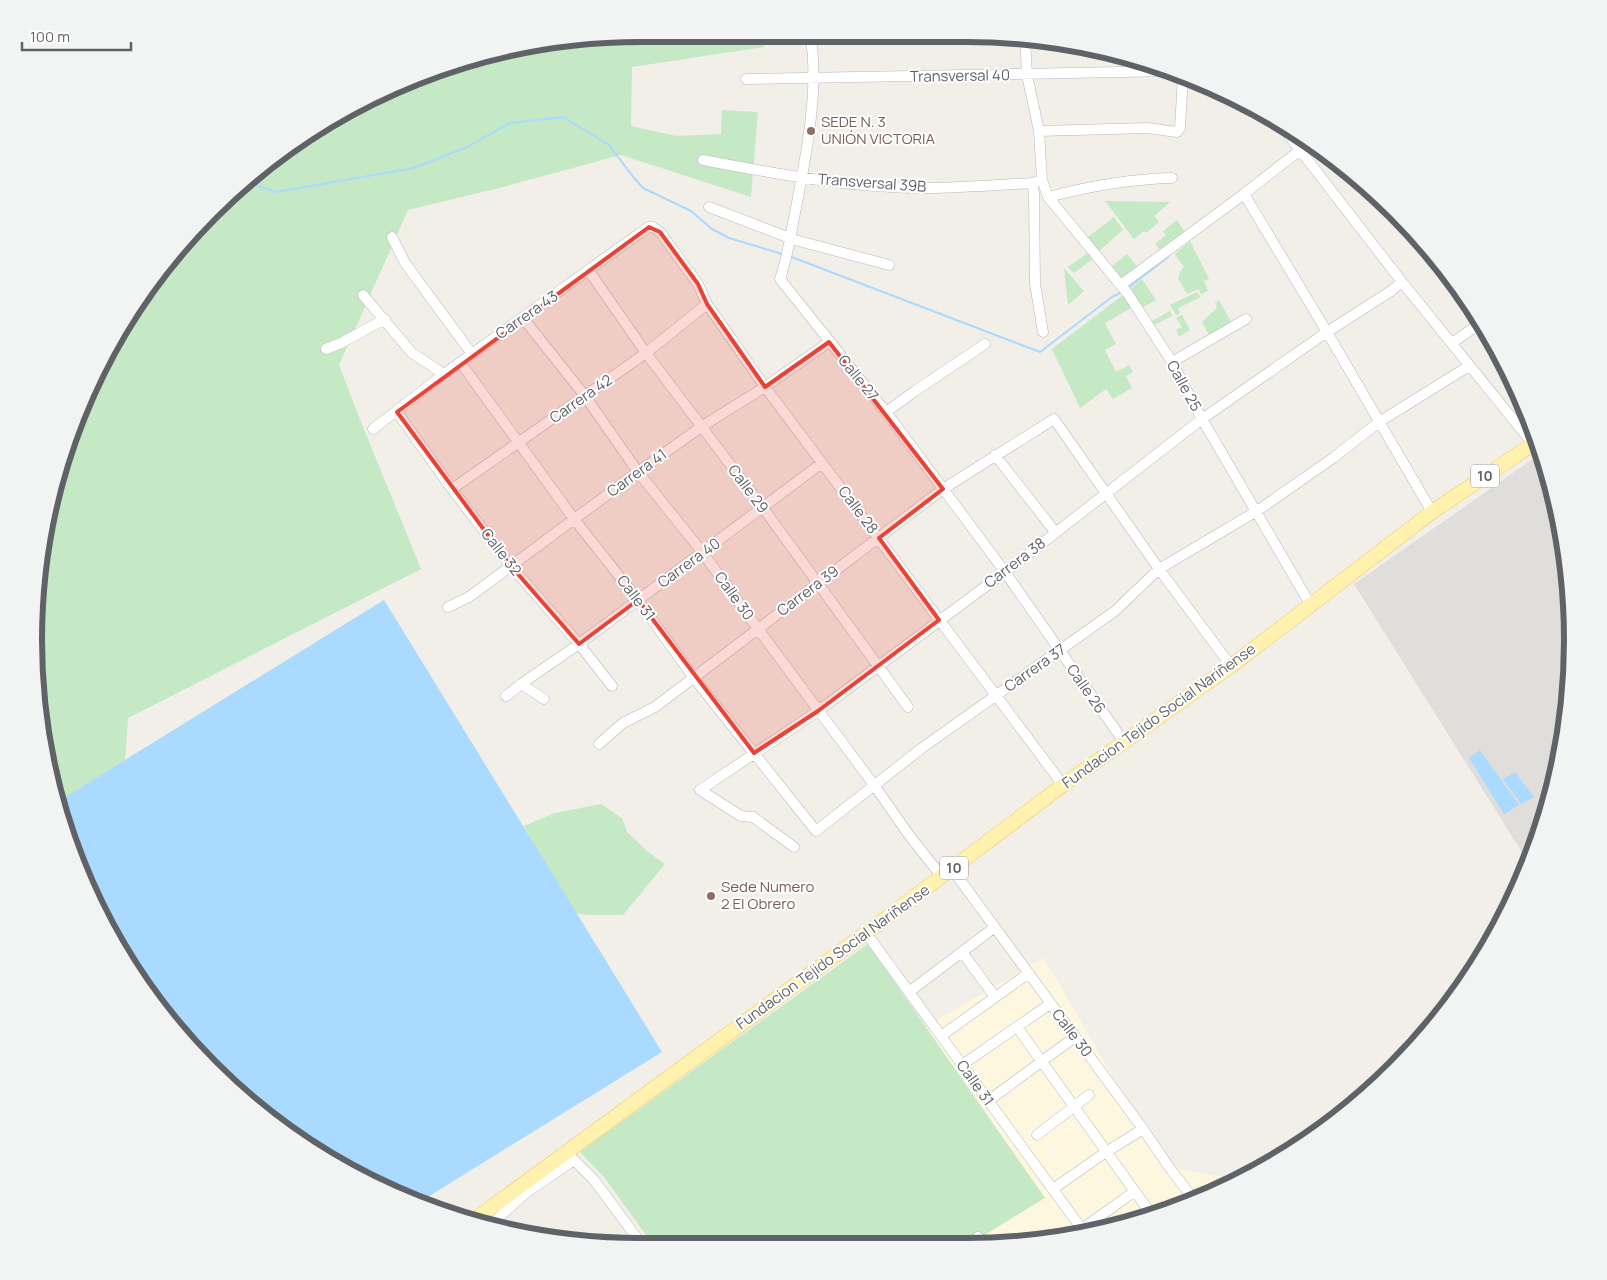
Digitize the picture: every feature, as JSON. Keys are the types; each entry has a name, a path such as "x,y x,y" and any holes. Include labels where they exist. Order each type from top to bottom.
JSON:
{"main road":[{"name":"10","path":"1432,512 1532,445"},
{"name":"Fundacion Tejido Social Nariñense","path":"481,1216 570,1156 1063,784 1231,666 1432,512"}],"street":[{"path":"790,238 811,119 813,79 811,42"},
{"path":"1025,46 1027,75 1039,131 1037,181 1034,192 1035,284 1043,332"},
{"name":"Transversal 40","path":"746,79 1151,72"},
{"path":"1039,131 1147,128 1177,132 1180,128 1183,83"},
{"path":"1292,139 1469,366 1527,432"},
{"path":"1124,288 1304,146"},
{"name":"Transversal 39B","path":"703,160 802,178 864,185 926,188 1037,181"},
{"path":"1048,197 1099,184 1140,179 1172,178"},
{"name":"Calle 25","path":"1037,181 1048,197 1124,288 1172,362 1202,419 1310,604"},
{"path":"1244,194 1432,512"},
{"path":"708,207 790,238 889,265"},
{"name":"Carrera 43","path":"373,429 460,362 649,227 653,227 660,232"},
{"name":"Calle 28","path":"660,232 698,284 707,304 765,387 1063,784"},
{"path":"392,237 414,275 472,354"},
{"name":"Calle 27","path":"790,238 780,278 886,412 943,489"},
{"name":"Calle 29","path":"589,271 646,353 763,508 908,707"},
{"name":"Carrera 38","path":"794,847 753,817 741,816 700,790 818,711 1005,572 1202,419 1402,282"},
{"path":"363,295 412,353 444,374"},
{"name":"Carrera 42","path":"452,489 646,353 707,304"},
{"name":"Calle 30","path":"523,318 585,396 638,472 703,553 909,835 947,873 995,927 1143,1129 1168,1167 1190,1194"},
{"path":"326,349 385,319"},
{"path":"1172,362 1246,319"},
{"path":"1452,344 1475,327"},
{"name":"Carrera 41","path":"448,607 469,597 638,472 829,342"},
{"path":"886,412 985,344"},
{"name":"Calle 31","path":"460,362 574,519 638,600 694,678 816,831"},
{"name":"Carrera 37","path":"816,831 922,748 1115,611 1159,569 1256,511 1334,458 1379,422 1469,366"},
{"name":"Calle 32","path":"397,412 452,489 510,565 579,644 612,686"},
{"name":"Carrera 39","path":"599,744 623,723 656,707 943,489 1054,420 1107,494"},
{"path":"996,455 1056,533"},
{"name":"Carrera 40","path":"506,696 703,553 822,463"},
{"name":"Calle 26","path":"943,489 1005,572 1059,652 1124,742"},
{"path":"1107,494 1159,569 1231,666"},
{"path":"521,684 544,699"},
{"path":"909,992 995,927"},
{"name":"Calle 31","path":"866,933 1053,1189 1078,1227"},
{"path":"962,952 995,997"},
{"path":"941,1036 1029,973"},
{"path":"962,1065 1050,1004"},
{"path":"1017,1027 1148,1209"},
{"path":"988,1101 1075,1036"},
{"path":"1037,1135 1089,1095"},
{"path":"1053,1189 1143,1129"},
{"path":"499,1220 527,1192 570,1156 594,1180 638,1238"},
{"path":"1091,1224 1134,1191"}],"highlighted area":[{"path":"649,227 660,232 698,284 707,304 765,387 829,342 943,489 879,538 939,620 818,711 754,753 638,600 579,644 510,565 397,412"}],"shaded area":[{"path":"1536,457 1553,523 1559,562 1563,601 1563,679 1553,757 1544,795 1524,856 1354,584"},
{"path":"1044,958 1165,1167 1227,1178 1159,1206 1084,1226 1006,1236 935,1238 841,1075"}],"green space":[{"path":"640,42 765,42 764,47 632,67 631,126 676,136 721,134 722,110 758,112 751,197 621,155 408,210 339,365 421,569 128,718 125,760 64,798 54,757 44,679 42,640 48,562 54,523 63,485 88,411 104,376 143,308 191,246 246,191 308,143 376,104 448,74 523,54 601,44"},
{"path":"1105,201 1170,202 1154,216 1159,222 1146,233 1144,231 1134,239"},
{"path":"1114,217 1123,230 1099,251 1088,237"},
{"path":"1177,220 1186,234 1161,251 1155,244 1166,235 1163,231"},
{"path":"1190,241 1209,279 1204,281 1208,291 1201,294 1198,289 1187,294 1178,278 1184,267 1175,254"},
{"path":"1089,252 1094,258 1074,273 1068,267"},
{"path":"1127,254 1137,266 1121,279 1111,267"},
{"path":"1064,268 1084,291 1068,305"},
{"path":"1142,279 1156,300 1143,307 1129,290"},
{"path":"1197,292 1201,297 1178,308 1180,313 1176,315 1170,305"},
{"path":"1123,295 1131,308 1105,323 1116,344 1105,350 1116,372 1129,365 1133,372 1126,376 1132,388 1113,399 1106,389 1080,408 1052,349"},
{"path":"1219,300 1231,322 1209,335 1202,322 1217,308 1215,302"},
{"path":"1170,311 1172,316 1152,326 1150,322"},
{"path":"1182,315 1190,330 1179,337 1176,330 1182,327 1176,318"},
{"path":"601,804 622,818 627,832 648,852 665,864 623,915 588,915 569,912 524,826 555,813"},
{"path":"868,944 1045,1198 981,1237 648,1238 604,1177 580,1152"}],"water":[{"path":"384,600 662,1052 426,1198 411,1192 376,1176 308,1137 246,1089 191,1034 143,972 104,904 74,832 64,798"},
{"path":"1480,750 1519,805 1504,814 1469,758"},
{"path":"1515,772 1534,797 1521,804 1503,779"}],"waterway":[{"path":"253,185 276,192 414,168 467,147 510,123 563,117 609,145 643,188 691,211 712,229 729,238 782,254"},
{"path":"789,256 1040,352 1112,297 1122,292"},
{"path":"1128,288 1168,257"}],"place":[{"name":"SEDE N. 3 UNIÓN VICTORIA","path":"811,131"},
{"name":"Sede Numero 2 El Obrero","path":"711,896"}]}
